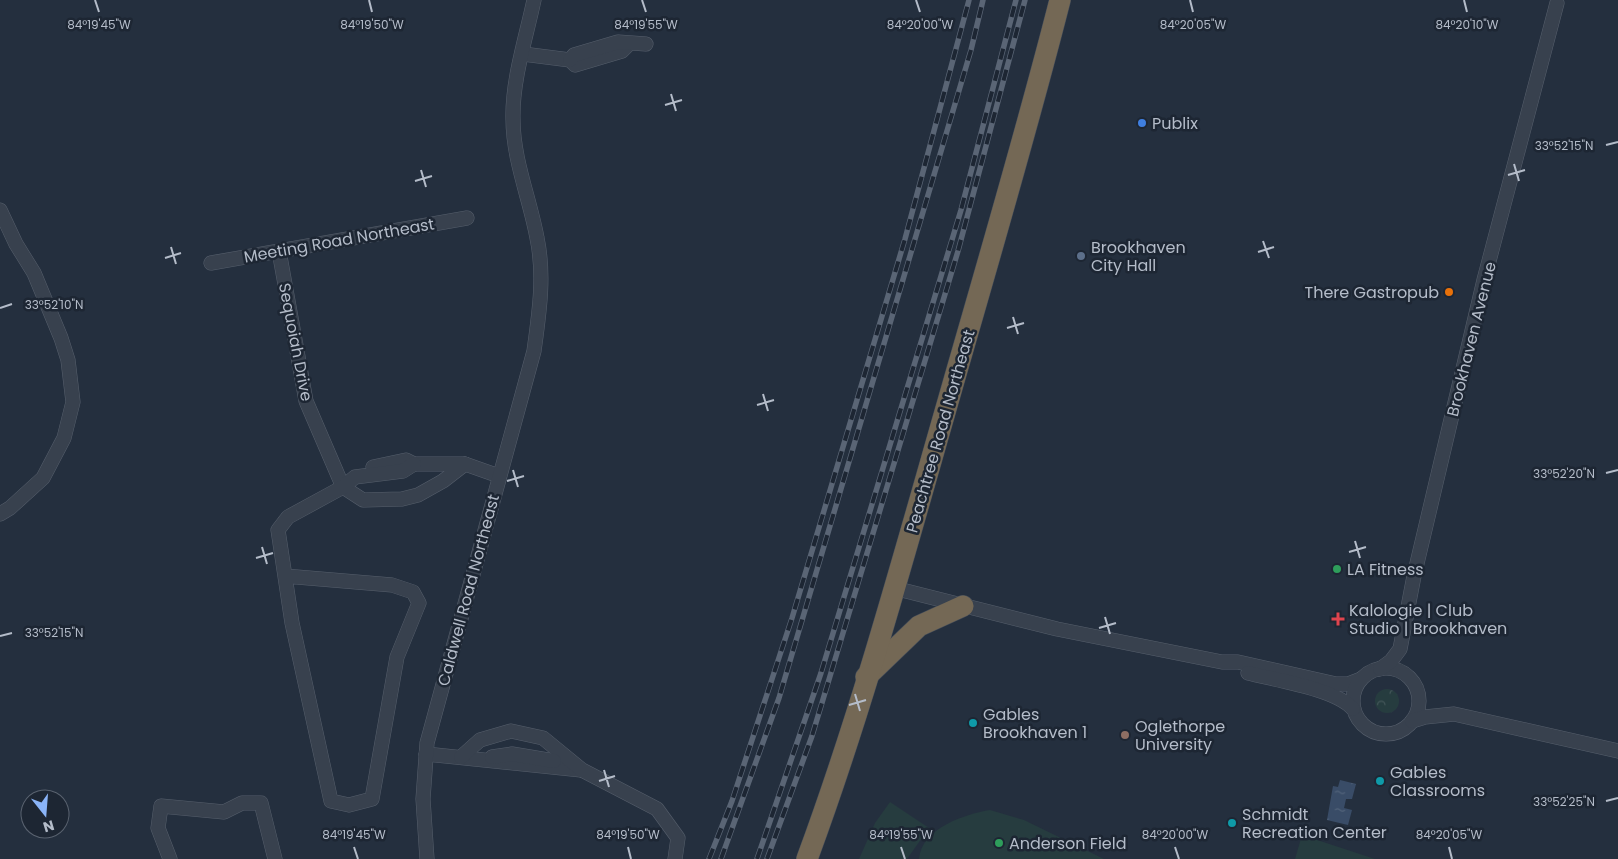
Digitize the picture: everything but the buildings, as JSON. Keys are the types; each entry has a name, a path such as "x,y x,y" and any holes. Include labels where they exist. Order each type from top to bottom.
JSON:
{"highway":[{"name":"Peachtree Road Northeast","path":"807,859 830,795 921,503 1007,200 1060,0"},
{"path":"866,678 919,626 963,606"}],"street":[{"name":"Caldwell Road Northeast","path":"427,859 423,799 426,754 434,713 534,351 541,301 538,239 521,172 513,120 523,54 534,0"},
{"name":"Brookhaven Avenue","path":"1402,673 1400,649 1414,576 1482,290 1557,4"},
{"path":"523,54 570,60 575,65 592,54 646,44"},
{"path":"0,210 16,244 34,273 62,338 68,360 73,402 64,438 43,478 10,508 0,514"},
{"name":"Meeting Road Northeast","path":"211,263 467,218"},
{"name":"Sequoiah Drive","path":"279,251 306,401 343,487"},
{"path":"285,576 392,585 413,592 419,603 397,656 372,799 349,805 331,801 292,624 278,530 288,517 343,487 354,477 368,469 390,463 406,460 414,464 465,464 499,476"},
{"path":"343,487 363,500 402,499 418,495 443,481 465,464"},
{"path":"894,588 1057,630 1222,662 1238,662 1336,684 1348,684 1361,679 1370,672 1380,669 1392,669 1402,673 1411,680 1418,698 1417,711 1412,721 1404,728 1384,734 1365,727 1348,703 1333,695 1236,671 1222,662"},
{"path":"1380,669 1391,661 1400,649"},
{"path":"1353,709 1354,694 1361,679"},
{"path":"1418,698 1446,715"},
{"path":"1412,721 1426,717 1454,714 1618,751"},
{"path":"467,758 480,740 511,731 543,738 582,770 657,809 678,838 676,859"},
{"path":"426,754 582,770"},
{"path":"170,859 158,828 161,806 224,812 242,803 261,803 275,859"}],"green space":[{"path":"1387,689 1396,692 1399,701 1396,710 1387,713 1378,710 1375,701 1378,692"},
{"path":"890,802 929,828 907,859 859,859 875,823"},
{"name":"Anderson Field","path":"990,810 1024,820 1104,859 919,859 922,848 928,839 946,824 969,815"},
{"path":"1302,835 1375,859 1295,859"}],"water":[{"path":"1340,780 1356,784 1352,799 1346,799 1344,808 1352,810 1348,825 1327,820 1333,786 1338,787"}],"railway":[{"path":"709,859 732,801 792,618 905,239 969,0"},
{"path":"721,859 779,698 971,50 983,0"},
{"path":"757,859 821,673 961,210 1016,0"},
{"path":"767,859 812,736 958,251 1025,0"}],"place":[{"name":"Publix","path":"1142,123"},
{"name":"Brookhaven City Hall","path":"1081,256"},
{"name":"There Gastropub","path":"1449,292"},
{"name":"LA Fitness","path":"1337,569"},
{"name":"Kalologie | Club Studio | Brookhaven","path":"1338,619"},
{"name":"Gables Brookhaven 1","path":"973,723"},
{"name":"Oglethorpe University","path":"1125,735"},
{"name":"Gables Classrooms","path":"1380,781"},
{"name":"Schmidt Recreation Center","path":"1232,823"},
{"name":"Anderson Field","path":"999,843"}]}
